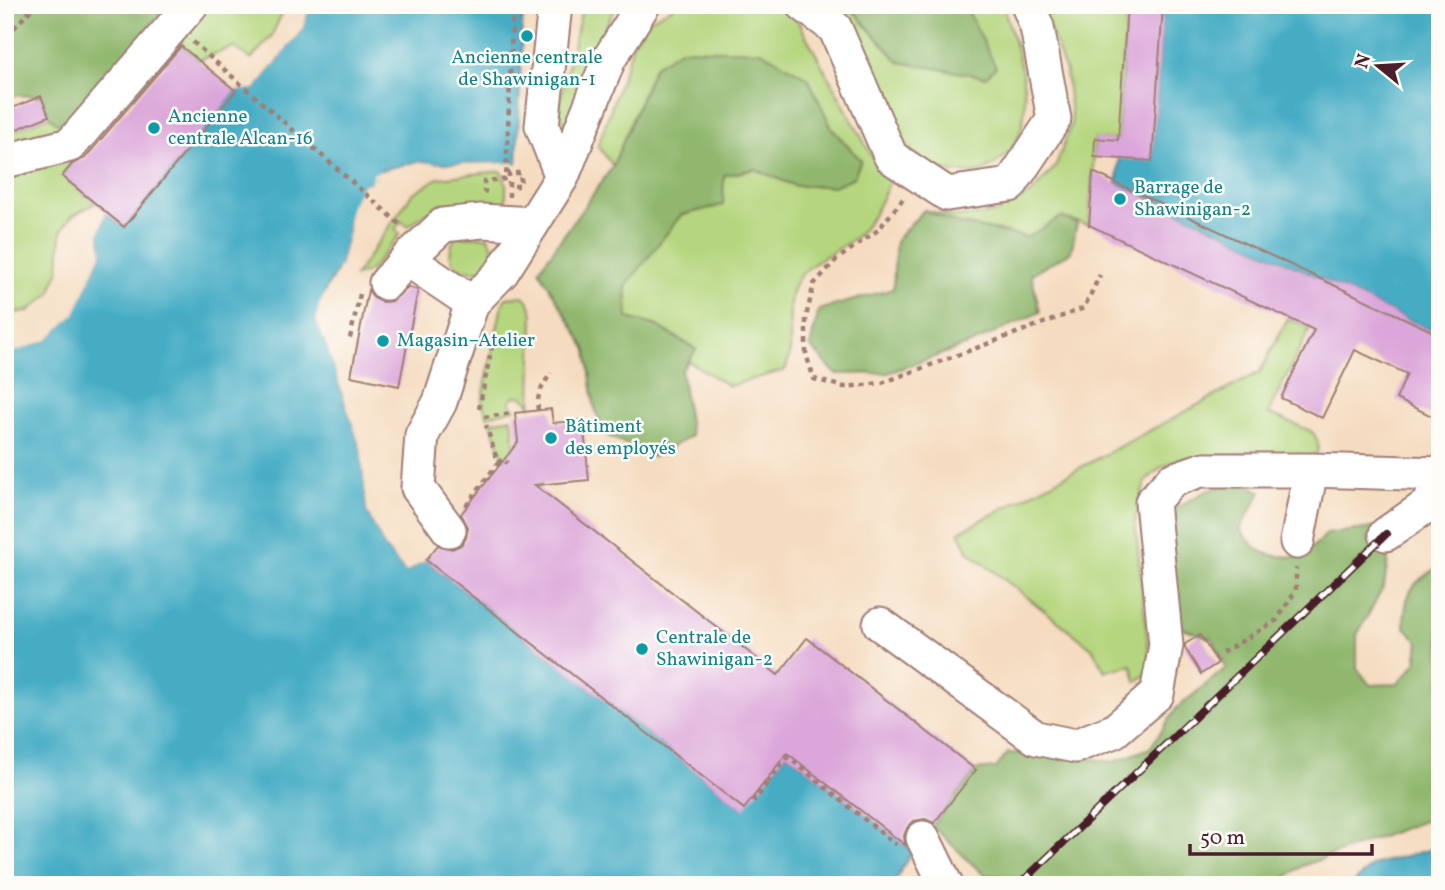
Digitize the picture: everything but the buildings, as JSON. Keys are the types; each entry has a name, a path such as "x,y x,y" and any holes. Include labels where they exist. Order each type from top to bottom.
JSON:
{"lane":[{"path":"5,161 70,145 191,5"},
{"path":"555,5 542,127 562,177"},
{"path":"449,530 418,488 422,435 440,402 472,303 502,272 562,177 609,59 643,5"},
{"path":"804,5 835,28 891,157 947,194 1010,186 1054,119 1037,27 1028,5"},
{"path":"472,303 391,265 443,225 482,221 532,224"},
{"path":"880,624 1036,738 1076,746 1114,731 1157,695 1166,645 1152,502 1172,481 1201,470 1438,473 1432,502 1386,534"},
{"path":"1297,542 1311,470"}],"path":[{"path":"5,33 15,29 35,5"},
{"path":"496,195 484,191 484,181 506,179 513,5"},
{"path":"208,56 391,265 359,294 350,338"},
{"path":"509,186 520,186 521,173 511,173 509,186 509,198"},
{"path":"920,176 878,230 836,260 814,284 806,317 806,354 814,379 844,387 882,383 1084,308 1100,275"},
{"path":"480,409 496,328"},
{"path":"538,410 539,394 551,373"},
{"path":"484,417 513,413"},
{"path":"486,425 498,463"},
{"path":"482,486 498,463 503,459 507,463"},
{"path":"1222,653 1278,620 1296,590 1297,542"},
{"path":"752,797 755,800 788,757 930,862"}],"green space":[{"path":"5,5 167,5 74,117 57,123 49,116 41,96 5,95"},
{"path":"202,5 286,5 271,37 251,59 233,47 198,60 175,40"},
{"path":"583,5 617,5 606,25 567,124 559,118 559,105"},
{"path":"677,5 780,5 794,14 875,162 890,181 875,212 859,234 815,263 797,280 790,302 790,348 785,370 729,386 688,361 696,349 658,326 628,318 626,286 681,215 723,205 723,176 755,169 795,186 861,160 832,129 808,78 654,67 613,166 598,146 634,42 650,20"},
{"path":"833,5 848,5 899,62 995,67 965,5 1002,5 1021,66 1024,89 1020,131 1011,149 996,163 977,173 939,169 921,161 911,151 890,117 847,20"},
{"path":"848,5 965,5 996,67 986,77 899,62"},
{"path":"1041,5 1127,5 1118,140 1095,139 1089,225 1061,217 1028,237 956,223 924,210 957,217 993,214 1032,193 1056,166 1072,122 1066,72"},
{"path":"681,49 761,51 808,78 832,129 861,160 854,177 834,186 795,186 755,169 724,175 723,205 681,215 626,286 628,318 657,326 696,350 681,371 691,436 653,457 604,434 594,405 587,350 539,270 613,166 654,67"},
{"path":"49,116 57,123 74,117 69,129 5,147 5,134"},
{"path":"54,158 73,164 62,176 95,203 72,216 61,231 59,270 50,294 27,312 5,313 5,172"},
{"path":"501,171 506,182 506,204 440,204 408,226 401,221 395,229 400,234 370,271 355,276 412,194 438,178"},
{"path":"924,210 956,223 1028,237 1061,217 1077,223 1071,252 1031,274 1040,312 970,344 888,373 836,374 810,346 819,310 893,289 896,240"},
{"path":"456,236 488,237 494,252 491,262 483,269 461,269 453,262 450,251"},
{"path":"523,296 528,300 533,314 531,406 526,399 516,396 510,403 515,409 487,416 482,401 502,305 506,298"},
{"path":"1288,318 1310,328 1268,413 1311,431 1317,441 1317,453 1309,457 1247,453 1179,459 1160,468 1145,482 1135,521 1150,665 1145,675 1136,682 1132,665 1105,671 1092,648 969,552 959,532 1260,372"},
{"path":"512,418 515,455 544,482 539,488 504,460 491,422"},
{"path":"1246,484 1261,492 1240,529 1253,545 1266,554 1302,557 1327,534 1380,527 1391,540 1384,586 1357,635 1357,668 1370,685 1398,684 1416,663 1419,642 1404,626 1406,605 1416,583 1440,566 1440,815 1302,866 1275,885 1036,885 1032,880 984,875 932,826 976,770 996,768 1008,753 1062,755 1114,762 1150,748 1176,709 1226,668 1213,639 1180,627 1164,539 1174,509 1210,489"}],"water":[{"path":"310,5 523,5 517,163 419,162 382,170 370,183 363,184 348,220 349,231 340,266 327,287 316,321 361,449 367,511 385,547 406,572 426,560 743,808 787,753 913,851 892,885 5,885 5,346 14,351 47,340 74,314 102,252 99,234 106,213 124,227 236,91 255,89 303,28"},
{"path":"1163,5 1440,5 1440,335 1117,183 1119,158 1152,160"},
{"path":"1440,847 1440,885 1352,885 1372,865"}],"pier":[{"path":"306,5 310,5 303,28 255,89 236,91 234,89 253,86 299,27"},
{"path":"419,162 517,163 510,167 442,168 420,165 376,177 372,186 365,187 355,207 344,267 323,306 320,321 365,448 371,510 388,545 407,568 423,558 426,560 406,572 385,547 367,511 361,449 316,321 319,305 340,266 349,231 351,206 363,184 370,183 374,173"},
{"path":"103,210 106,213 99,234 102,252 75,314 47,340 14,352 5,346 5,343 14,348 45,337 72,312 98,252 96,233"}],"railway":[{"path":"1019,885 1386,534"}],"place":[{"name":"Ancienne centrale de Shawinigan-1","path":"527,36"},
{"name":"Ancienne centrale Alcan-16","path":"154,128"},
{"name":"Barrage de Shawinigan-2","path":"1120,199"},
{"name":"Magasin–Atelier","path":"383,341"},
{"name":"Bâtiment des employés","path":"551,438"},
{"name":"Centrale de Shawinigan-2","path":"642,649"}]}
